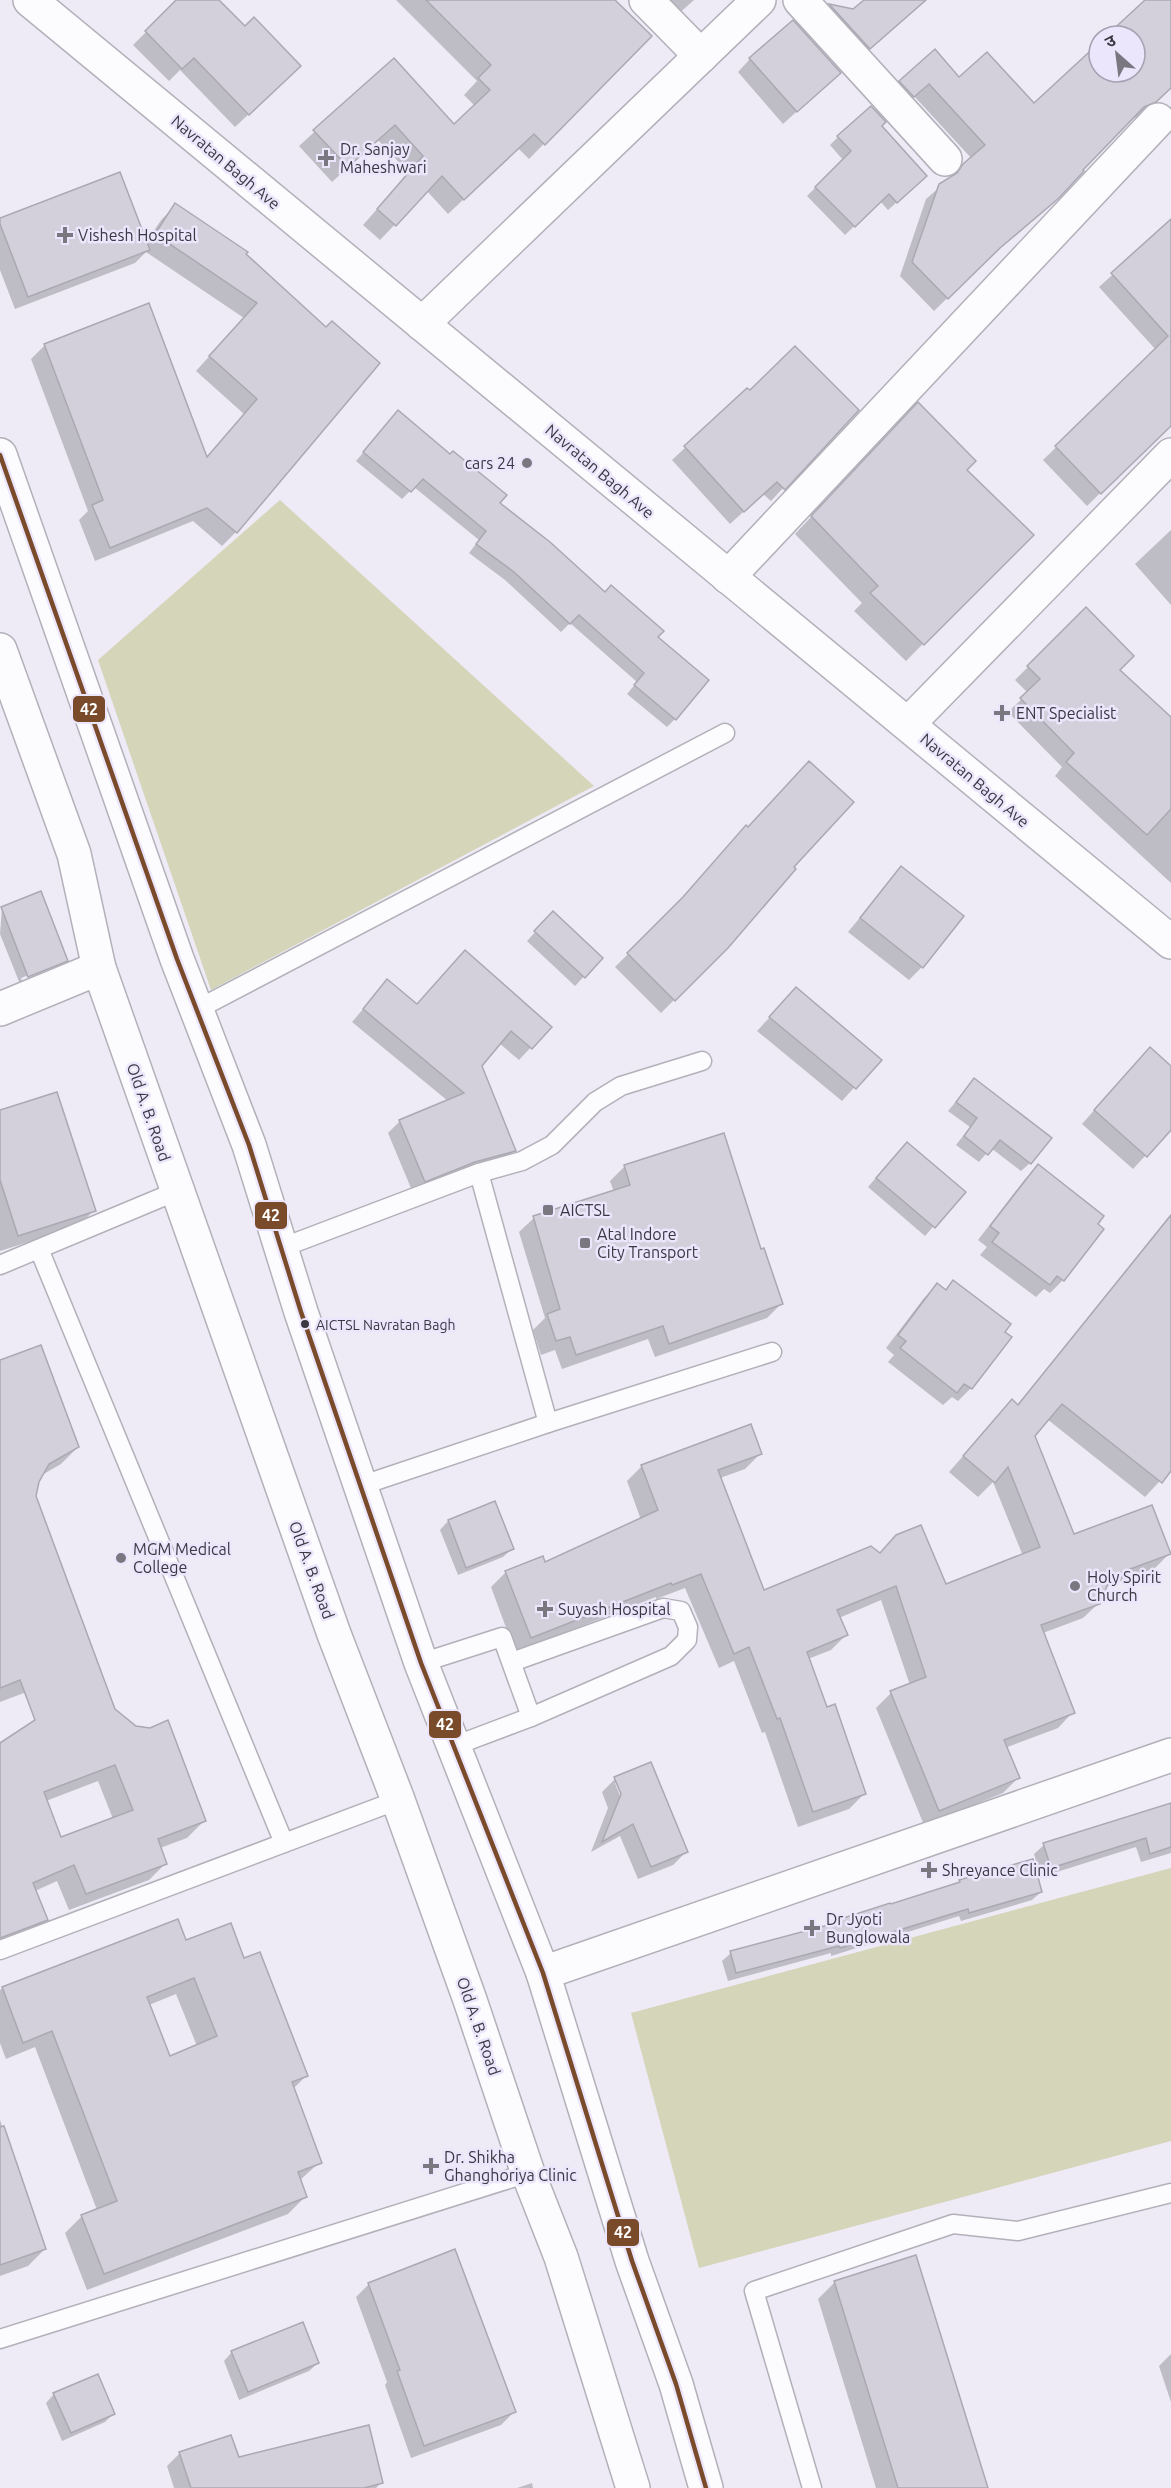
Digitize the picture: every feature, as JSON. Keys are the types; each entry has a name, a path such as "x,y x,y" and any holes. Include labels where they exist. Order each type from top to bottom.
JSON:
{"main road":[{"name":"Navratan Bagh Ave","path":"30,0 1171,942"},
{"path":"646,0 701,56"},
{"path":"422,324 759,0"},
{"path":"800,0 945,159"},
{"path":"728,577 1158,120"},
{"path":"0,455 157,904 249,1145 360,1486 421,1663 543,1973 632,2261 676,2384 706,2488"},
{"path":"908,724 1171,455"},
{"name":"Old A. B. Road","path":"0,650 74,854 99,968 334,1634 398,1800 474,2011 528,2173 561,2257 633,2488"},
{"path":"0,1009 99,968"},
{"path":"543,1973 1171,1755"}],"lane":[{"path":"196,1010 725,733"},
{"path":"281,1248 479,1173 522,1161 552,1145 595,1102 621,1086 702,1061"},
{"path":"479,1173 548,1423"},
{"path":"0,1265 177,1191"},
{"path":"39,1249 284,1843"},
{"path":"360,1486 772,1352"},
{"path":"454,1746 531,1717 671,1656 687,1640 688,1627 681,1611 663,1608 512,1662"},
{"path":"421,1663 502,1637 531,1717"},
{"path":"0,1950 398,1800"},
{"path":"0,2339 528,2173"},
{"path":"812,2488 754,2290 953,2224 1018,2231 1171,2193"}],"green space":[{"path":"280,500 594,786 211,990 98,660"},
{"path":"1171,1868 1171,2141 699,2268 631,2013"}],"building":[{"path":"176,0 219,0 245,26 254,17 301,66 249,115 194,58 182,69 145,31"},
{"path":"426,0 615,0 652,36 545,145 534,134 464,200 442,176 396,226 377,209 423,156 395,125 348,167 313,130 394,58 454,124 490,90 478,78 491,65"},
{"path":"864,0 926,0 870,49 829,4 853,9"},
{"path":"1145,0 1171,0 1171,88 1156,102 1144,107 1059,198 1000,248 948,299 912,262 939,184 957,173 963,164 985,145 929,84 914,97 899,81 935,49 959,77 987,52 1034,103 1087,54 1087,84 1147,84 1147,24 1119,24"},
{"path":"793,20 841,73 797,112 749,58"},
{"path":"871,106 886,122 882,126 927,176 897,203 889,194 855,227 815,187 851,151 837,136"},
{"path":"120,172 150,250 28,297 0,224 0,218"},
{"path":"175,203 248,252 246,254 326,327 332,321 380,363 237,533 207,508 110,548 92,505 103,500 44,344 149,303 207,457 257,399 209,356 257,303 155,234"},
{"path":"1171,219 1171,426 1101,494 1055,446 1168,336 1111,273"},
{"path":"795,346 859,410 785,490 777,482 744,512 684,446 747,388 750,390"},
{"path":"918,402 976,461 967,470 1034,535 924,645 870,593 878,586 811,516"},
{"path":"398,410 450,454 453,451 507,495 500,503 550,542 605,592 611,585 664,631 658,637 709,680 676,720 634,685 644,673 579,615 570,624 514,572 476,544 486,531 423,479 411,492 363,452"},
{"path":"1086,607 1134,656 1120,670 1171,717 1171,809 1147,835 1066,762 1074,753 1020,698 1040,679 1027,666"},
{"path":"809,761 854,802 794,867 796,869 728,948 675,1001 627,953 683,897 746,825 748,827"},
{"path":"901,866 964,916 923,968 860,918"},
{"path":"41,891 68,961 28,977 1,907"},
{"path":"553,911 603,958 585,978 534,931"},
{"path":"465,950 552,1027 532,1049 511,1031 482,1066 516,1151 475,1162 425,1182 399,1120 464,1093 363,1009 387,979 417,1004"},
{"path":"796,987 882,1060 856,1089 769,1017"},
{"path":"1150,1047 1171,1066 1171,1130 1147,1157 1094,1110"},
{"path":"974,1078 1052,1138 1031,1164 1000,1140 988,1155 964,1136 977,1118 956,1102"},
{"path":"57,1092 96,1211 18,1236 0,1180 0,1110"},
{"path":"724,1133 761,1249 764,1248 783,1304 669,1344 663,1326 576,1355 570,1337 556,1341 547,1314 560,1309 533,1216 630,1185 624,1165"},
{"path":"907,1142 966,1192 935,1228 876,1178"},
{"path":"1038,1164 1104,1216 1098,1224 1104,1229 1064,1281 1057,1276 1050,1285 992,1242 999,1233 990,1226"},
{"path":"1171,1215 1171,1471 1162,1483 1062,1404 1035,1436 1074,1534 1152,1505 1171,1554 1111,1576 1100,1604 1041,1625 1075,1713 1004,1740 1020,1778 939,1811 890,1691 926,1677 896,1586 837,1610 848,1635 807,1652 827,1707 835,1704 866,1794 813,1812 780,1718 777,1719 749,1647 734,1654 701,1574 672,1585 671,1583 531,1638 505,1571 543,1556 545,1562 658,1510 641,1465 751,1424 762,1454 718,1470 764,1590 871,1546 880,1553 896,1535 921,1525 946,1584 1040,1547 1008,1467 995,1483 963,1456 1012,1399 1018,1405"},
{"path":"953,1280 1011,1324 1005,1332 1012,1337 972,1389 964,1384 957,1393 900,1348 906,1341 898,1335 937,1283 946,1290"},
{"path":"41,1345 79,1447 49,1464 39,1482 36,1496 115,1709 136,1726 150,1728 168,1720 206,1821 158,1839 167,1864 86,1894 74,1865 33,1883 48,1920 0,1938 0,1743 35,1720 20,1680 0,1688 0,1360","holes":["115,1765 133,1810 61,1837 44,1792"]},
{"path":"495,1501 514,1549 466,1568 448,1520"},
{"path":"651,1762 688,1852 651,1867 633,1824 602,1842 621,1794 614,1777"},
{"path":"1171,1803 1171,1847 1150,1854 1146,1838 1051,1868 1043,1843"},
{"path":"1033,1859 1042,1892 969,1913 968,1909 840,1948 839,1946 736,1973 730,1951 832,1924 831,1922 960,1882 959,1880"},
{"path":"178,1919 186,1940 231,1923 244,1958 260,1952 308,2076 292,2082 322,2163 298,2172 307,2197 104,2274 81,2215 117,2201 52,2031 23,2043 2,1987","holes":["194,1978 217,2036 170,2056 147,1997"]},
{"path":"4,2126 46,2249 0,2265 0,2127"},
{"path":"455,2249 516,2412 424,2446 397,2371 400,2370 368,2283"},
{"path":"916,2255 988,2488 898,2488 834,2281"},
{"path":"303,2322 319,2363 248,2392 231,2351"},
{"path":"98,2374 115,2414 71,2433 53,2393"},
{"path":"369,2425 383,2483 364,2488 191,2488 179,2452 231,2435 239,2457"}],"transit line":[{"name":"42","path":"0,455 177,959 249,1145 301,1312 421,1663 543,1973 632,2261 676,2384 706,2488"}],"place":[{"name":"Dr. Sanjay Maheshwari","path":"326,158"},
{"name":"Vishesh Hospital","path":"65,235"},
{"name":"cars 24","path":"527,463"},
{"name":"ENT Specialist","path":"1002,713"},
{"name":"AICTSL","path":"548,1210"},
{"name":"Atal Indore City Transport","path":"585,1243"},
{"name":"AICTSL Navratan Bagh","path":"305,1324"},
{"name":"MGM Medical College","path":"121,1558"},
{"name":"Holy Spirit Church","path":"1075,1586"},
{"name":"Suyash Hospital","path":"545,1609"},
{"name":"Shreyance Clinic","path":"929,1870"},
{"name":"Dr Jyoti Bunglowala","path":"812,1928"},
{"name":"Dr. Shikha Ghanghoriya Clinic","path":"431,2166"}]}
